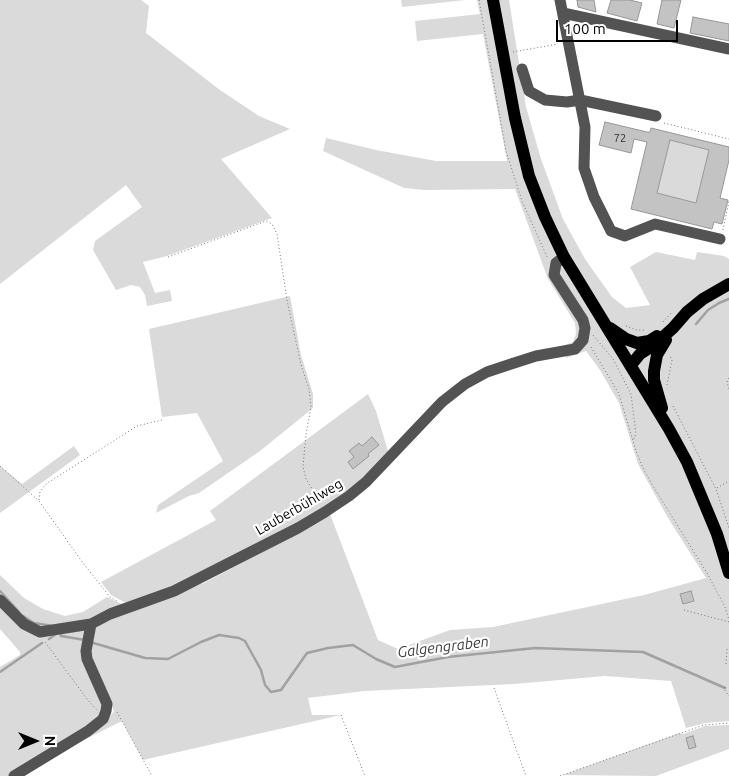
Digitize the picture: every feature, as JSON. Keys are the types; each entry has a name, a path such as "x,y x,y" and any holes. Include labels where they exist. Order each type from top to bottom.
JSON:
{"main road":[{"path":"493,0 515,118 530,176 545,217 564,257 606,324 687,462 704,502 729,573"},
{"path":"631,366 640,354 654,345 687,312 729,284"},
{"path":"606,324 626,339 637,343 649,341 672,328"},
{"path":"669,429 654,380 654,363 672,328"},
{"path":"631,366 646,364 659,351"}],"street":[{"path":"560,0 585,127 584,168 594,197 611,231 624,236 655,224 720,239"},
{"path":"563,13 729,49"},
{"path":"522,69 529,91 545,100 566,102 580,100 656,116"},
{"path":"564,257 556,263 554,275 583,320 584,334"},
{"name":"Lauberbühlweg","path":"43,632 67,628 90,629 110,614 174,591 298,528 349,496 366,482 442,402 465,384 487,372 536,356 575,349 584,334"},
{"path":"0,600 24,624 43,632"},
{"path":"14,776 103,719 106,709 87,659 86,651 90,629"}],"path":[{"path":"510,54 569,42"},
{"path":"656,116 655,121 729,139"},
{"path":"720,239 729,201"},
{"path":"168,257 266,222 272,224 277,234 287,300 301,365 309,389 311,407 303,467 306,479 325,512"},
{"path":"624,325 637,330"},
{"path":"633,441 636,434 630,394 613,359 592,334 584,334 620,394 633,441 653,486 707,573 729,621"},
{"path":"659,351 672,360 667,386"},
{"path":"729,378 727,382 729,389"},
{"path":"670,401 716,489 729,528"},
{"path":"38,501 40,492 46,484 137,426 162,420"},
{"path":"0,466 38,501 110,597 124,604 137,604"},
{"path":"716,489 729,482"},
{"path":"684,610 729,621"},
{"path":"43,632 46,644 86,699 98,711 106,709 118,713 152,776"},
{"path":"726,664 727,650 729,648"},
{"path":"724,687 729,696"},
{"path":"494,688 526,776"},
{"path":"341,715 365,776"},
{"path":"560,776 704,725 729,723"}],"shaded area":[{"path":"0,0 141,0 149,6 146,33 220,90 259,116 290,129 221,159 272,218 167,256 143,262 155,293 170,290 172,301 147,306 145,295 140,287 131,285 116,290 93,250 95,241 142,207 126,185 0,284"},
{"path":"401,0 465,0 402,7"},
{"path":"477,0 509,0 526,107 541,159 563,219 585,259 612,297 626,308 650,305 630,267 656,252 695,260 697,252 724,256 729,259 729,721 705,723 686,728 671,681 605,676 514,684 364,691 308,698 312,715 341,715 143,760 122,721 70,747 106,722 114,711 90,658 94,628 104,621 204,583 299,533 330,514 378,640 398,649 450,630 493,627 644,595 706,578 668,518 638,464 619,403 600,370 586,351 566,358 565,345 573,342 576,334 575,323 548,279 515,189 424,190 404,188 323,151 326,138 376,150 436,161 507,161 483,34 417,41 415,21 480,14"},
{"path":"670,140 709,150 696,203 657,193"},
{"path":"290,296 301,355 313,394 313,408 260,451 199,493 156,513 158,505 223,461 197,413 162,417 149,329"},
{"path":"368,394 376,411 388,451 366,477 338,500 240,555 137,603 124,602 111,595 101,582 216,520 210,511"},
{"path":"74,446 80,455 0,513 0,466 22,484"},
{"path":"0,575 24,598 43,609 65,616 83,612 107,597 126,606 85,630 103,699 101,718 11,776 0,776 0,667 20,655 20,652 0,629"},
{"path":"729,725 729,749 656,776 563,775 679,733 683,734 705,726"}],"building":[{"path":"577,0 594,0 596,12 578,7"},
{"path":"611,0 630,0 642,3 637,21 607,13"},
{"path":"662,0 681,0 674,28 657,24"},
{"path":"693,17 729,24 729,41 690,33"},
{"path":"605,122 647,132 650,132 651,128 729,147 729,160 720,198 728,200 722,224 714,222 712,229 631,209 647,142 634,139 631,153 599,145","holes":["670,140 709,150 696,203 657,193"]},
{"path":"372,437 379,445 353,469 348,462 354,457 349,451 359,443 362,446"},
{"path":"691,591 694,601 683,604 680,594"},
{"path":"693,736 696,747 689,749 686,738"}],"waterway":[{"path":"696,324 708,310 729,299"},
{"name":"Galgengraben","path":"0,591 19,612"},
{"name":"Galgengraben","path":"23,616 34,623 53,626"},
{"name":"Galgengraben","path":"60,633 61,636 85,640"},
{"path":"49,639 56,634"},
{"name":"Galgengraben","path":"90,642 145,658 168,659 219,635 239,638 245,641 261,670 265,685 271,692 281,690 307,653 353,645 376,659 395,667 448,657 535,648 643,652 725,688"},
{"path":"0,672 42,643"}]}
